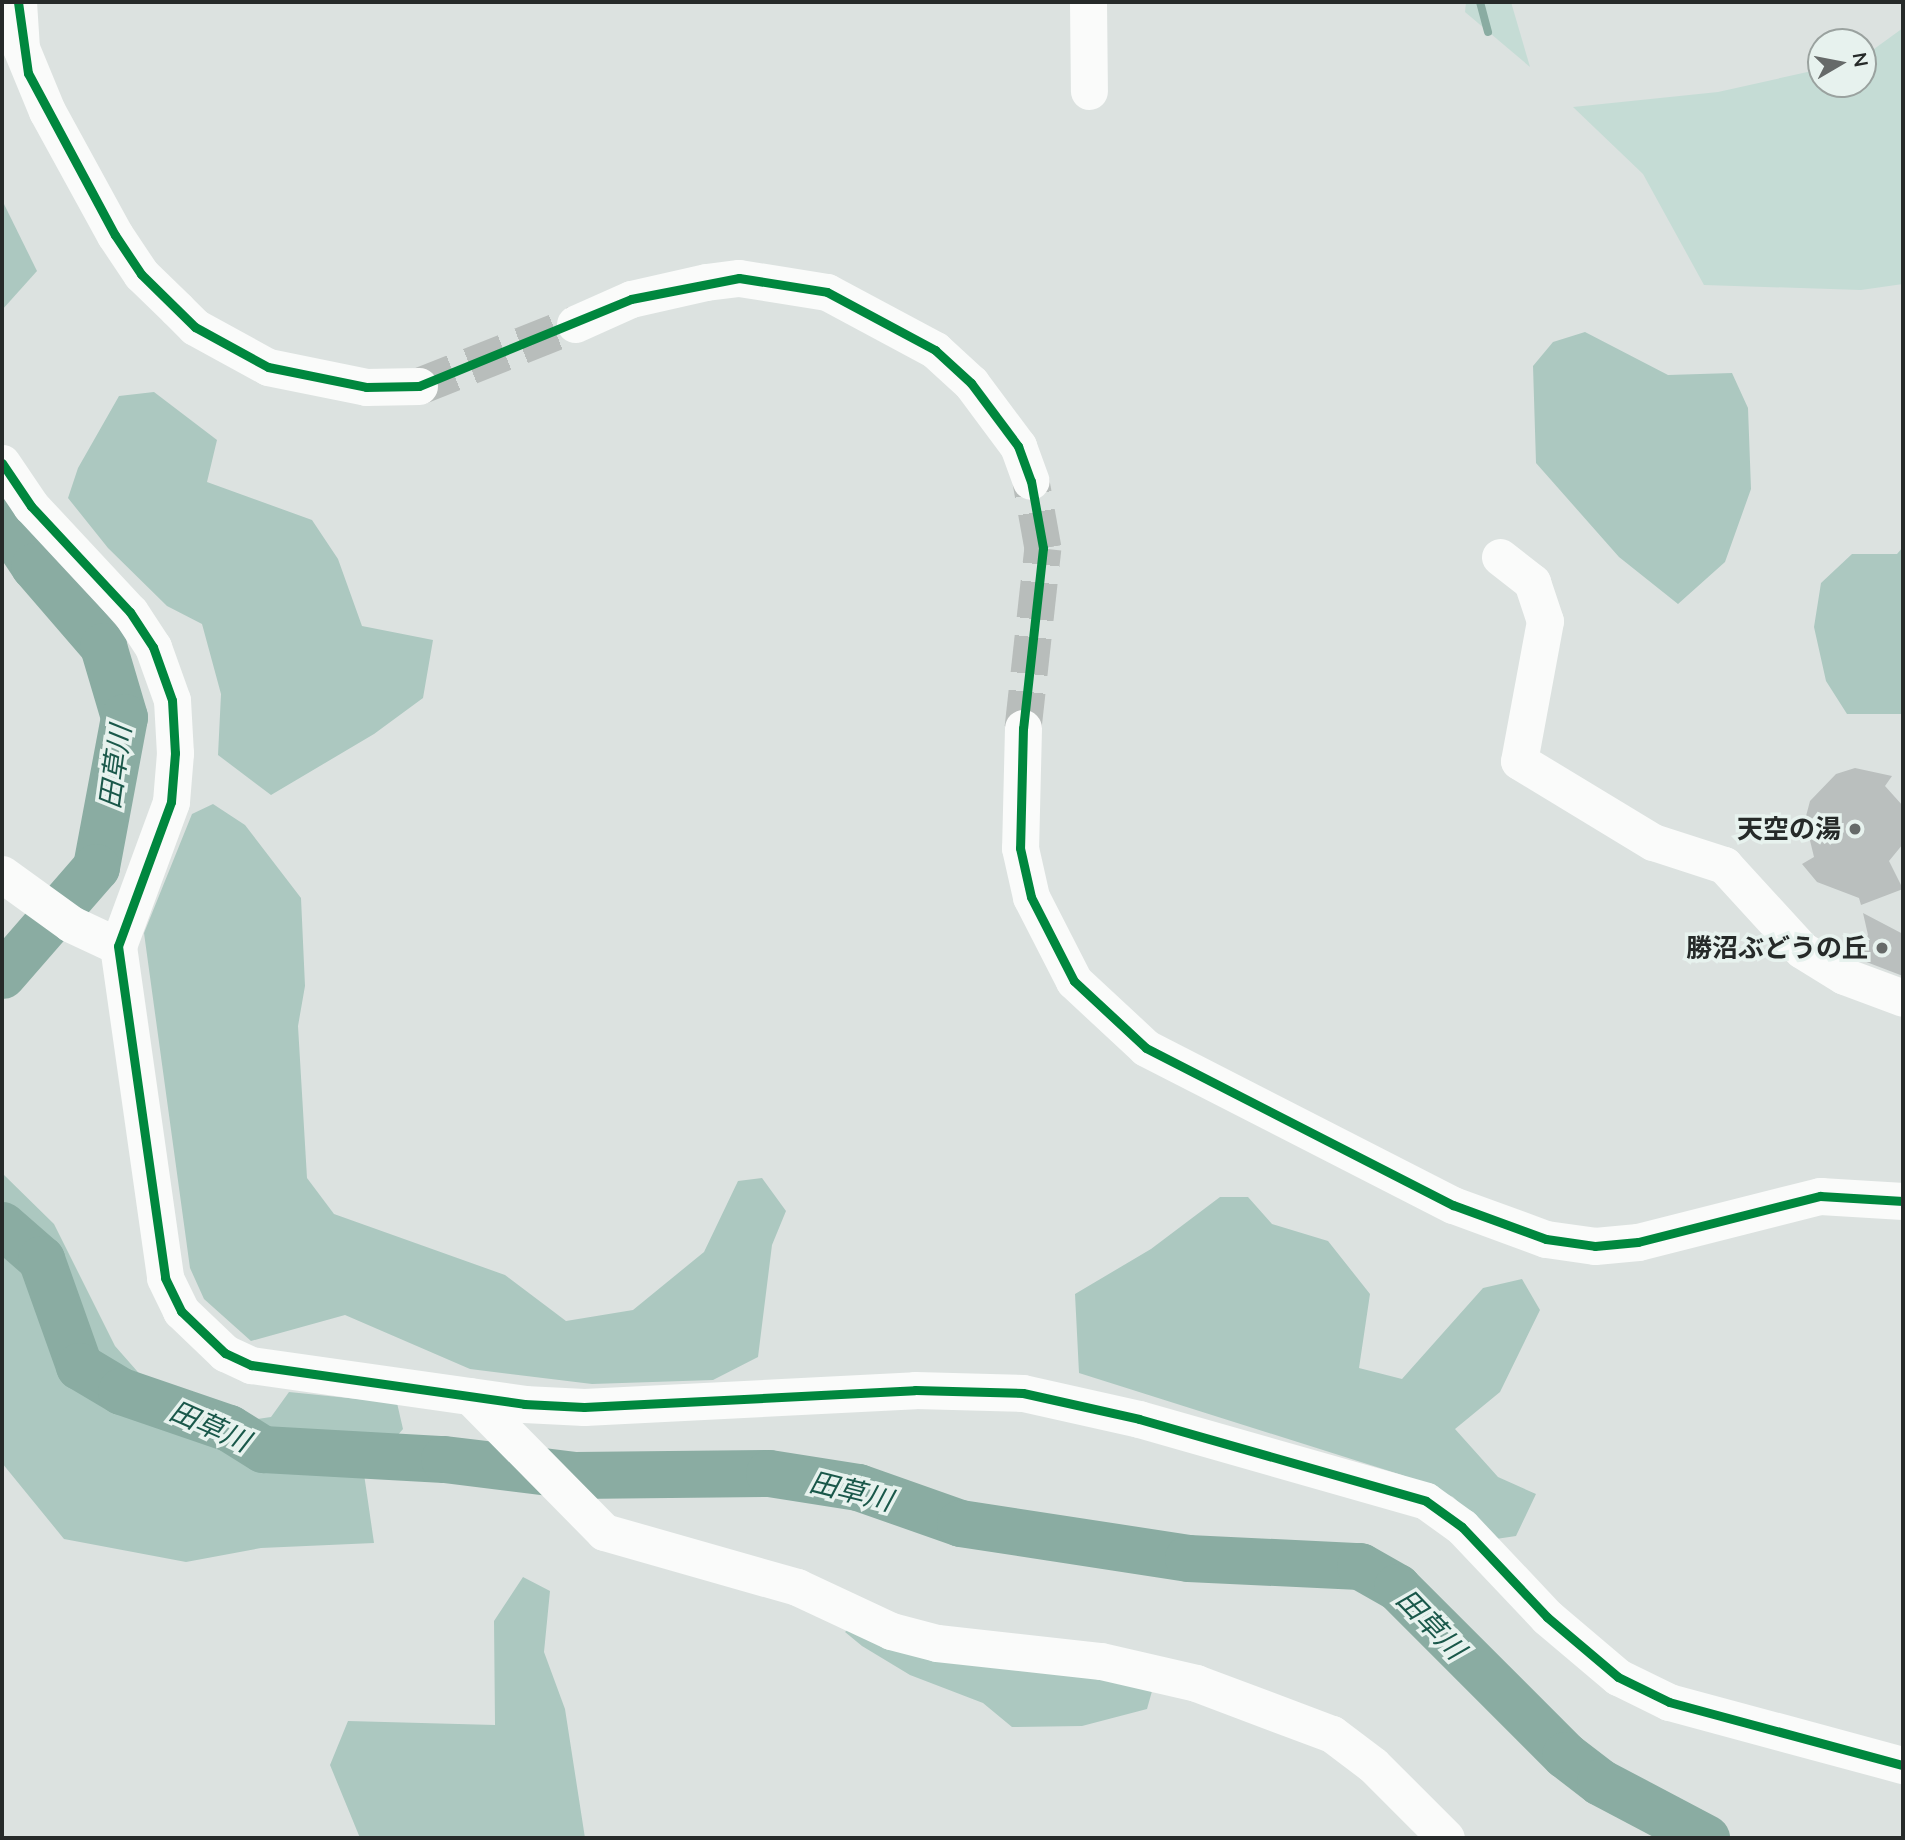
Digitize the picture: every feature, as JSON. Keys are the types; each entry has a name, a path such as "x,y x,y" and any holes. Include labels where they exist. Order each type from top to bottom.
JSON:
{"street":[{"path":"18,2 21,48 47,111 115,235 141,274 186,318 236,352 278,370 366,387 419,386"},
{"path":"1088,2 1089,91"},
{"path":"575,324 631,299 706,282 739,278 827,292 935,350 971,383 1018,446 1031,481"},
{"path":"2,463 31,506 130,612 153,647 172,700 176,753 171,802 118,946 165,1278 181,1311 200,1335 250,1365 470,1396 584,1407 915,1390 1023,1393 1139,1419 1426,1501 1462,1527 1547,1617 1618,1677 1669,1702 1903,1765"},
{"path":"1500,557 1532,582 1545,621 1519,761 1653,842 1724,865 1802,950 1844,976 1903,998"},
{"path":"1023,728 1020,848 1031,897 1074,981 1146,1048 1453,1205 1546,1239 1595,1246 1638,1242 1820,1196 1903,1201"},
{"path":"2,874 58,915 118,946"},
{"path":"470,1396 583,1515 604,1532 797,1587 891,1631 937,1643 1101,1661 1234,1697 1332,1734 1373,1765 1446,1838"}],"green space":[{"path":"1466,2 1511,2 1530,67 1465,12"},
{"path":"1903,28 1903,284 1861,290 1704,285 1643,174 1573,107 1718,92 1807,72 1807,98 1877,98 1877,47"},
{"path":"2,200 37,271 2,310"},
{"path":"1585,332 1668,375 1732,373 1748,408 1751,489 1725,562 1678,604 1619,557 1536,463 1533,366 1553,342"},
{"path":"154,392 217,440 207,482 312,520 338,559 362,626 433,640 423,698 374,734 271,795 218,755 221,694 202,624 167,606 108,548 68,498 78,468 119,396"},
{"path":"1903,547 1903,714 1847,714 1826,681 1814,627 1821,583 1852,554 1897,554"},
{"path":"213,804 245,825 301,898 305,986 298,1026 307,1178 334,1214 505,1275 566,1321 633,1310 704,1252 738,1181 762,1178 786,1211 772,1245 758,1357 713,1380 592,1384 470,1369 345,1315 251,1341 204,1299 190,1268 144,933 192,814"},
{"path":"2,1173 54,1224 115,1346 188,1429 271,1417 289,1392 397,1403 403,1429 364,1474 374,1543 261,1548 186,1562 64,1539 2,1463"},
{"path":"1220,1197 1248,1197 1272,1224 1328,1241 1370,1294 1359,1368 1402,1379 1483,1288 1522,1279 1540,1310 1500,1392 1455,1429 1498,1477 1536,1494 1516,1536 1496,1539 1453,1497 1402,1475 1079,1373 1075,1294 1151,1249"},
{"path":"523,1577 550,1591 544,1652 565,1709 585,1838 360,1838 330,1765 348,1721 495,1725 494,1621"},
{"path":"854,1624 1154,1684 1147,1709 1082,1726 1012,1727 983,1703 910,1675 862,1646 845,1632"}],"building":[{"name":"天空の湯","path":"1855,768 1892,776 1885,786 1903,806 1903,844 1889,861 1903,889 1861,905 1859,898 1817,882 1802,864 1814,857 1805,820 1810,801 1836,774"},
{"name":"勝沼ぶどうの丘","path":"1863,913 1903,934 1903,976 1856,958 1868,935"}],"waterway":[{"path":"1480,2 1488,32"},
{"name":"田草川","path":"2,518 34,566 103,646 124,717 96,867 2,975"},
{"name":"田草川","path":"2,1225 41,1259 79,1366 121,1391 229,1428 263,1449 444,1459 575,1475 769,1473 858,1487 960,1523 1188,1558 1360,1566 1397,1587 1565,1755 1600,1782 1706,1838"}],"tunnel":[{"path":"419,386 575,324"},
{"path":"1023,728 1043,548 1031,481"}],"cycle path":[{"path":"18,2 28,73 115,235 141,274 195,327 268,367 366,387 419,386 631,299 739,278 827,292 935,350 971,383 1018,446 1031,481 1043,548 1023,728 1020,848 1031,897 1074,981 1146,1048 1453,1205 1546,1239 1595,1246 1638,1242 1820,1196 1903,1201"},
{"path":"2,463 31,506 130,612 153,647 172,700 175,753 171,802 118,946 165,1278 181,1311 225,1353 251,1365 524,1404 584,1407 915,1390 1023,1393 1139,1419 1426,1501 1462,1527 1547,1617 1618,1677 1669,1702 1903,1765"}],"place":[{"name":"天空の湯","path":"1855,829"},
{"name":"勝沼ぶどうの丘","path":"1882,948"}]}
